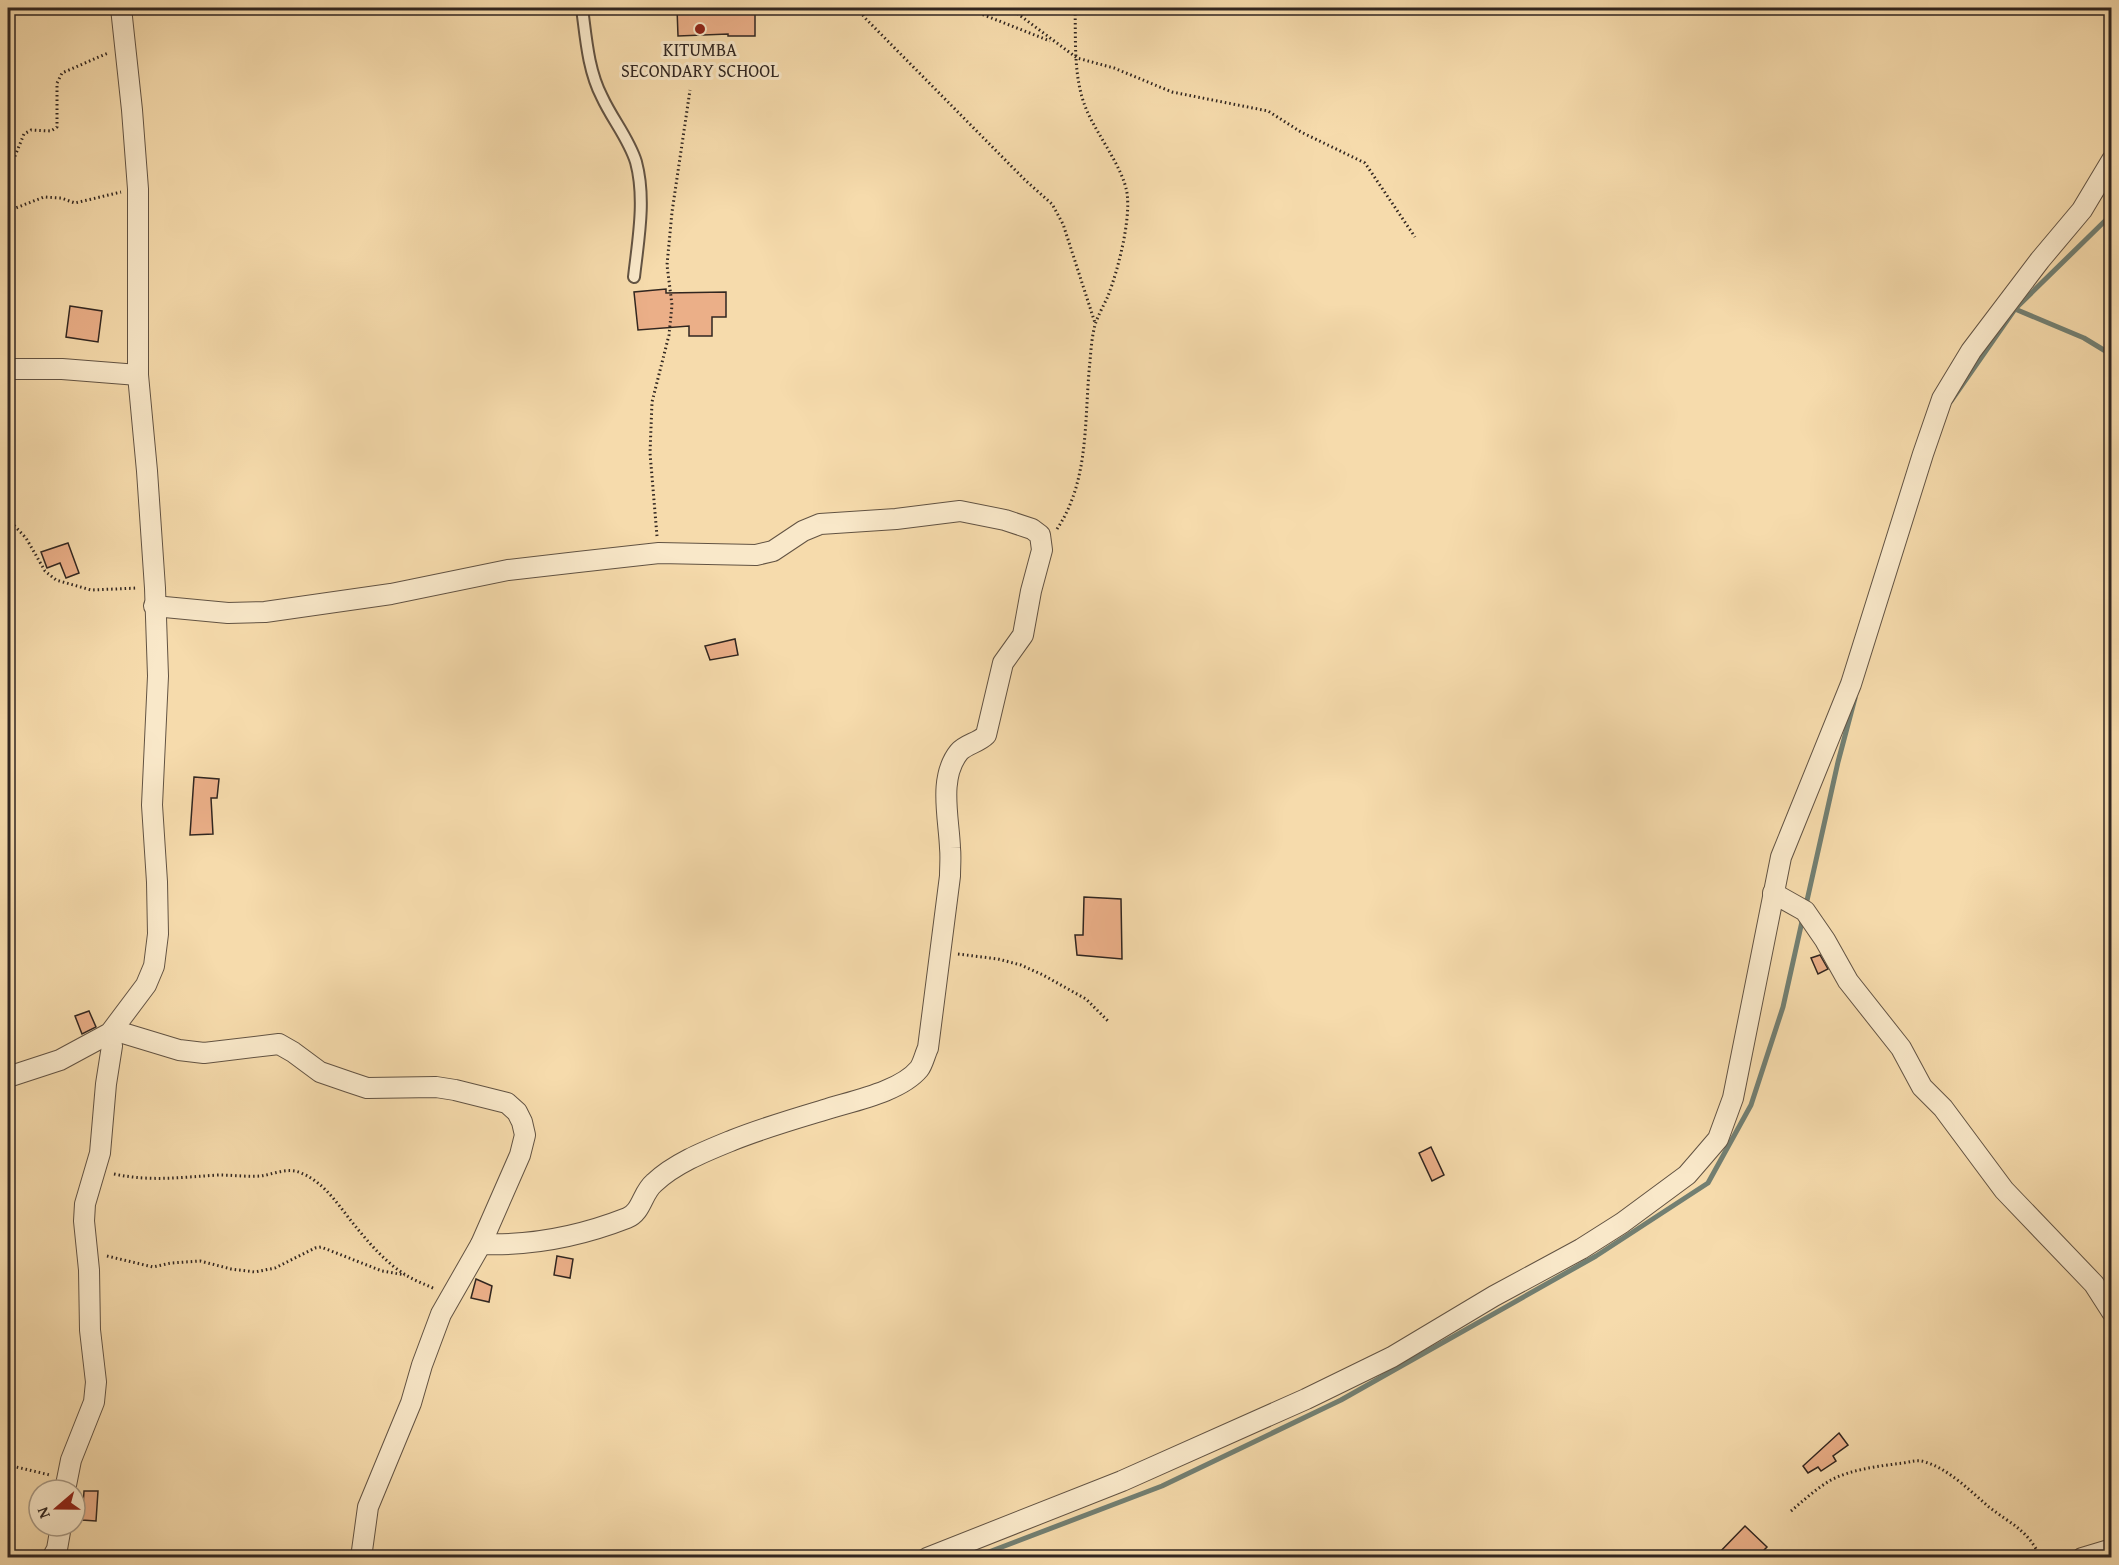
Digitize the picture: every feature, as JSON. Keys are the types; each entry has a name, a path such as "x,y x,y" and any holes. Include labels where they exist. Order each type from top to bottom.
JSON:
{"street":[{"path":"8,1077 60,1060 112,1031 146,985 154,966 158,934 158,882 152,805 158,676 147,471 138,375 138,189 125,13"},
{"path":"927,1557 1122,1481 1286,1408 1392,1357 1622,1223 1687,1175 1718,1139 1733,1098 1781,857 1851,684 1942,399 1971,351 2040,260 2082,210 2112,160"},
{"path":"8,369 81,369 138,375"},
{"path":"154,597 228,613 264,612 391,594 508,570 659,553 756,555 772,551 802,531 820,524 896,519 960,511 1005,520 1032,529 1040,535 1042,550 1023,634 1003,663 986,735 980,741 960,750 952,763 946,802 951,848 950,876 928,1048 920,1068 902,1083 866,1098 743,1136 697,1156 654,1182 646,1190 639,1208 631,1217 612,1224 528,1244 481,1244"},
{"path":"1773,892 1804,911 1825,940 1848,981 1901,1048 1922,1087 1943,1108 2004,1190 2094,1284 2112,1312"},
{"path":"67,1478 94,1402 96,1382 90,1330 88,1253 84,1221 85,1204 100,1153 104,1126 112,1031"},
{"path":"112,1031 180,1050 204,1053 279,1044 320,1072 367,1088 436,1087 507,1103 517,1112 522,1122 525,1135 520,1155 481,1244 450,1296 432,1336 411,1403 368,1507 360,1557"},
{"path":"52,1557 57,1549 59,1538"},
{"path":"2082,1557 2112,1549"}],"lane":[{"path":"582,8 594,79 602,99 636,161 640,182 640,210 634,277"}],"path":[{"path":"857,8 866,20 1026,181 1052,204 1063,224 1095,325"},
{"path":"966,8 1054,43"},
{"path":"1010,8 1077,58 1114,68 1172,92 1268,111 1301,132 1365,163 1415,237"},
{"path":"1042,550 1066,515 1076,488 1082,459 1087,386 1095,325 1109,293 1120,256 1128,195 1124,178 1101,139 1082,98 1078,81 1075,8"},
{"path":"8,173 24,134 31,130 51,131 57,127 57,83 62,73 69,68 126,47"},
{"path":"659,553 650,453 652,402 669,335 672,306 667,265 672,212 690,90"},
{"path":"8,211 44,197 61,198 75,203 138,189"},
{"path":"8,519 26,538 45,571 56,580 91,590 154,597"},
{"path":"941,952 998,959 1021,965 1086,999 1109,1022"},
{"path":"95,1169 133,1178 172,1180 221,1175 260,1176 299,1172 312,1178 324,1188 357,1229 405,1275"},
{"path":"88,1253 153,1267 200,1261 255,1272 275,1268 321,1247 382,1271 405,1275 450,1296"},
{"path":"1791,1511 1832,1480 1849,1473 1893,1463 1908,1463 1914,1460 1925,1462 1954,1479 2026,1533 2041,1557"},
{"path":"8,1465 47,1478"}],"building":[{"path":"677,8 755,8 755,36 728,36 728,34 678,36"},
{"path":"666,289 666,293 726,292 726,317 712,317 712,336 689,336 689,326 638,330 634,292"},
{"path":"70,306 102,311 98,342 66,337"},
{"path":"68,543 79,573 66,578 60,563 47,568 41,552"},
{"path":"735,639 738,655 710,660 705,646"},
{"path":"194,777 219,779 217,798 211,798 213,834 190,835"},
{"path":"1084,897 1121,899 1122,959 1077,955 1075,935 1083,935"},
{"path":"1820,955 1828,969 1818,974 1811,958"},
{"path":"89,1011 96,1027 82,1034 75,1016"},
{"path":"1431,1147 1444,1175 1432,1181 1419,1153"},
{"path":"557,1256 573,1259 570,1278 554,1275"},
{"path":"476,1279 492,1286 489,1302 471,1298"},
{"path":"1839,1433 1848,1445 1833,1456 1836,1461 1821,1471 1818,1467 1808,1473 1803,1466"},
{"path":"87,1491 98,1491 96,1521 87,1520"},
{"path":"1745,1526 1767,1547 1757,1557 1715,1557"}],"waterway":[{"path":"1951,401 2015,309 2112,214"},
{"path":"2015,309 2084,338 2112,355"},
{"path":"1806,905 1838,762 1855,698"},
{"path":"973,1558 1162,1486 1341,1400 1596,1256 1708,1183 1751,1105 1783,1007 1803,917"}],"place":[{"name":"KITUMBA SECONDARY SCHOOL","path":"700,29"}]}
